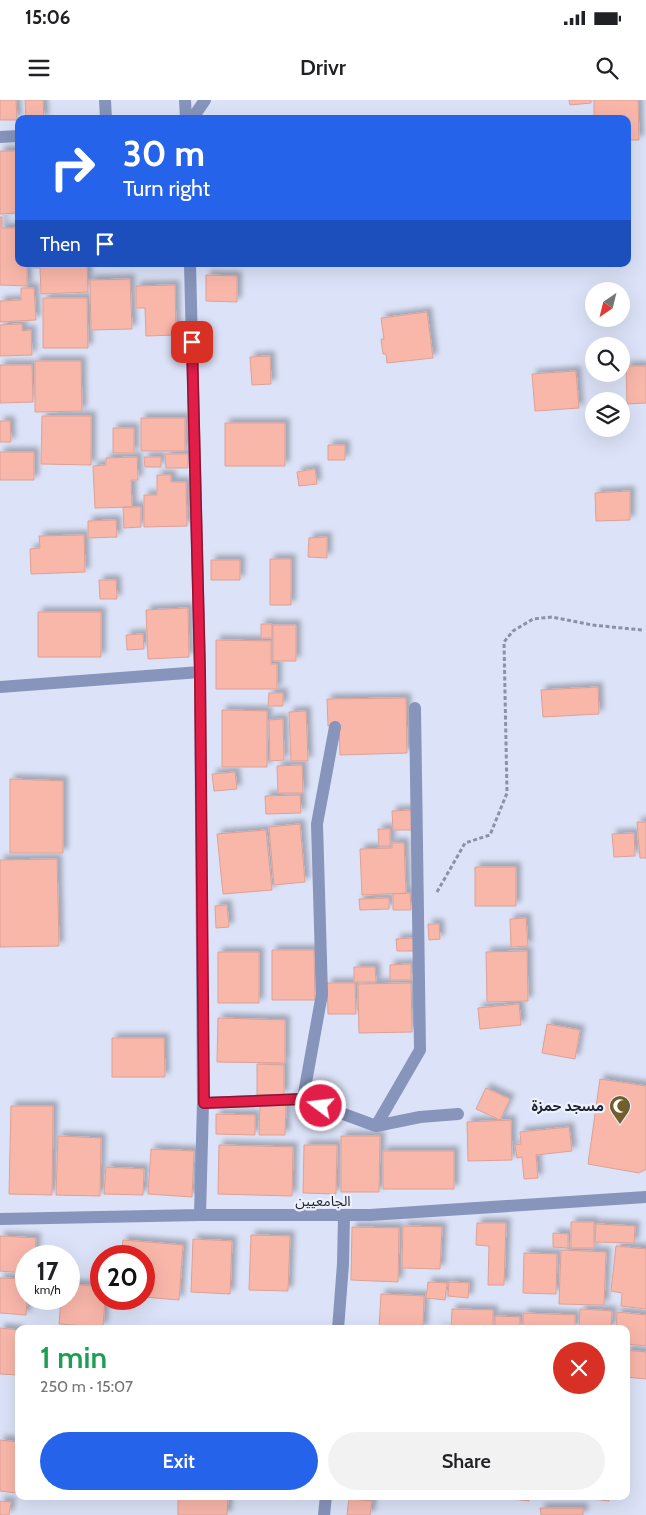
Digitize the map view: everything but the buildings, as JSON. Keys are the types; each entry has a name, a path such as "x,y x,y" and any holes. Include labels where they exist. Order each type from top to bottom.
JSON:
{"street":[{"path":"105,100 106,115"},
{"path":"185,100 186,115"},
{"path":"195,115 205,100"},
{"path":"0,137 15,136"},
{"path":"190,267 200,672 204,1103 200,1215"},
{"path":"0,687 200,672"},
{"path":"376,1126 420,1050 415,708"},
{"path":"303,1099 322,994 317,824 335,727"},
{"path":"204,1103 303,1099 376,1126 420,1117 458,1114"},
{"name":"الجامعيين","path":"0,1219 200,1215 344,1216 646,1197"},
{"path":"338,1325 343,1264 344,1216"},
{"path":"324,1515 326,1500"}],"path":[{"path":"436,894 465,843 490,834 507,793 504,642 513,631 533,620 552,617 592,625 642,630"}],"place":[{"name":"مسجد حمزة","path":"620,1125"}],"route":[{"path":"192,342 200,672 204,1103 303,1099 321,1106"}]}
